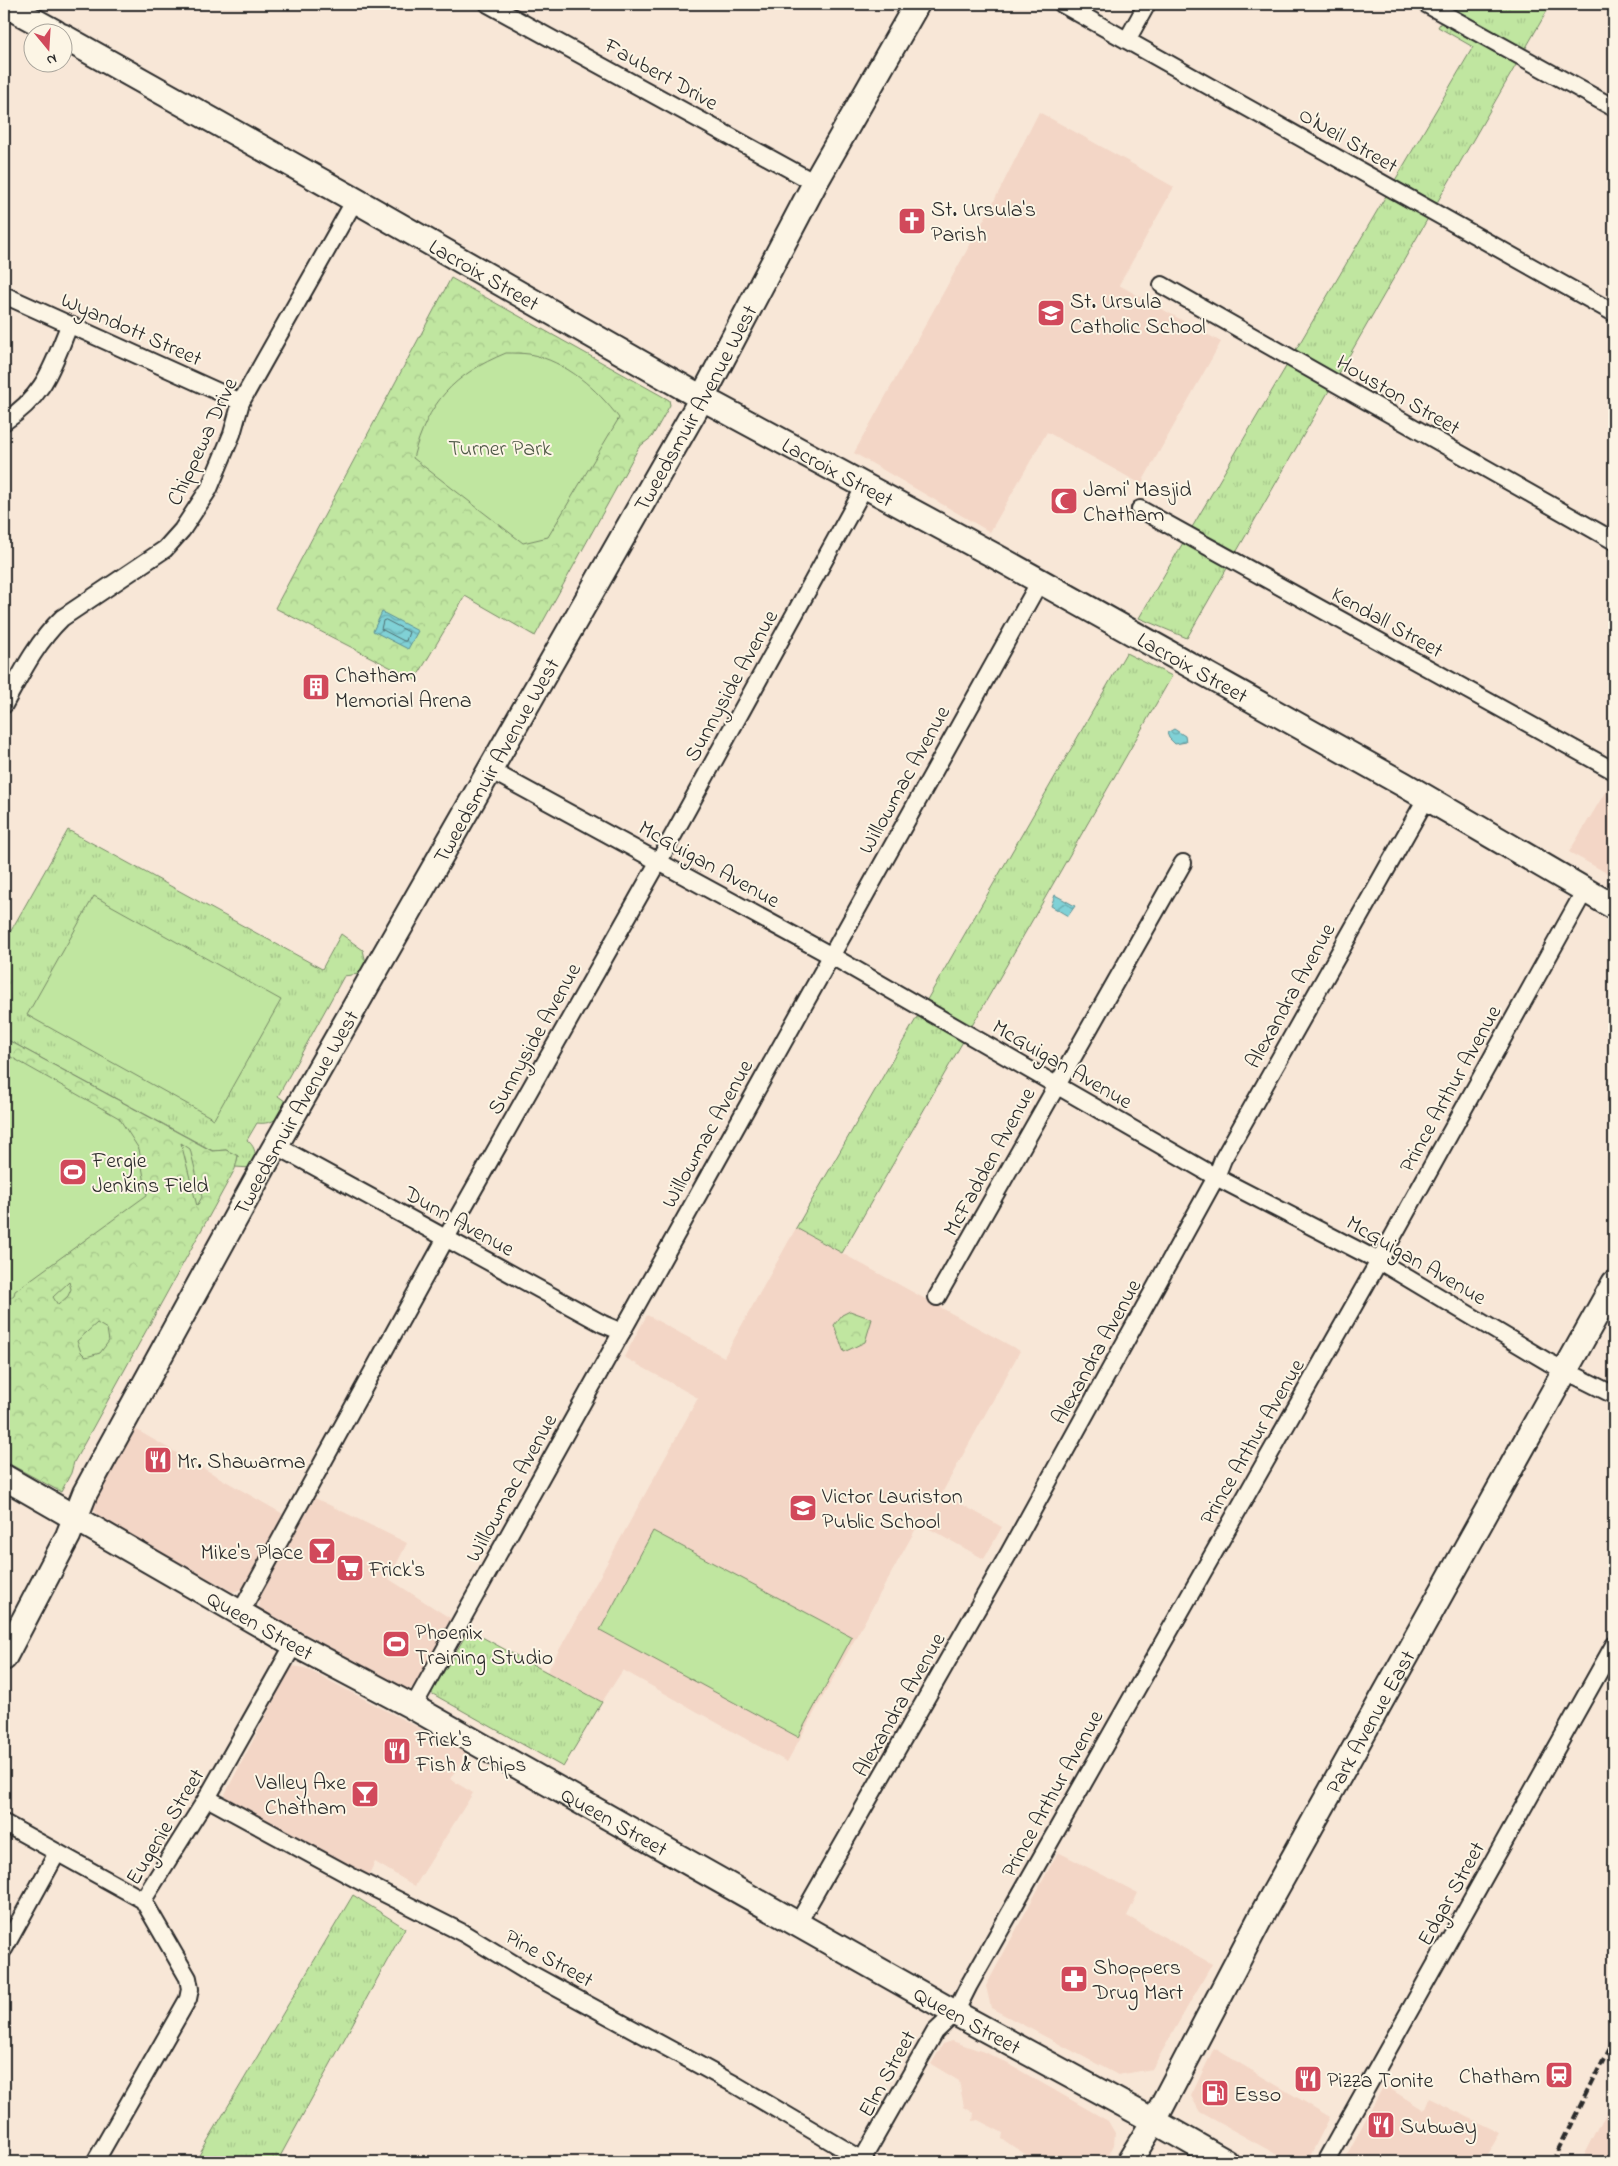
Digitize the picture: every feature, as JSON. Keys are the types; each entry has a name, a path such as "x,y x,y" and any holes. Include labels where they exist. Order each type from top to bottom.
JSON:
{"street":[{"path":"4,4 37,22"},
{"name":"Faubert Drive","path":"488,4 815,183"},
{"name":"Tweedsmuir Avenue West","path":"4,1658 68,1536 93,1479 488,769 702,398 815,183 917,4"},
{"name":"O'Neil Street","path":"1062,4 1614,314"},
{"path":"1127,40 1147,4"},
{"path":"1426,4 1614,108"},
{"name":"Lacroix Street","path":"72,42 702,398 1040,581 1427,797 1614,906"},
{"name":"Chippewa Drive","path":"4,706 36,646 55,624 165,549 182,530 209,488 232,434 241,402 355,200"},
{"name":"Houston Street","path":"1162,285 1614,541"},
{"name":"Wyandott Street","path":"4,295 69,326 241,402"},
{"path":"4,422 21,410 42,387 50,374 69,326"},
{"name":"Sunnyside Avenue","path":"240,1613 446,1238 659,861 865,486"},
{"name":"Kendall Street","path":"1140,510 1614,771"},
{"name":"Willowmac Avenue","path":"413,1707 830,955 1040,581"},
{"name":"McGuigan Avenue","path":"488,769 830,955 1216,1177 1379,1260 1548,1362 1614,1395"},
{"name":"Alexandra Avenue","path":"798,1923 1010,1553 1216,1177 1223,1159 1427,797"},
{"name":"McFadden Avenue","path":"937,1297 1183,863"},
{"name":"Prince Arthur Avenue","path":"955,2013 1003,1924 1379,1260 1585,890"},
{"name":"Dunn Avenue","path":"277,1146 622,1332"},
{"name":"Park Avenue East","path":"1129,2162 1154,2121 1265,1909 1614,1283"},
{"name":"Queen Street","path":"4,1477 294,1644 413,1707 955,2013 1226,2162"},
{"name":"Eugenie Street","path":"95,2162 188,1999 190,1989 188,1978 182,1965 143,1900 207,1798 294,1644"},
{"name":"Edgar Street","path":"1325,2162 1614,1646"},
{"name":"Pine Street","path":"207,1798 356,1879 462,1933 524,1970 734,2084 864,2161"},
{"path":"4,1823 143,1900"},
{"path":"4,1949 57,1853"},
{"name":"Elm Street","path":"864,2161 935,2032 955,2013"}],"shaded area":[{"name":"St. Ursula Catholic School","path":"1039,112 1174,187 1119,285 1221,342 1141,484 1047,432 990,532 854,453 991,207"},
{"path":"1612,781 1614,782 1614,877 1569,852"},
{"name":"Victor Lauriston Public School","path":"796,1228 1020,1351 942,1493 1002,1527 984,1559 919,1523 787,1762 623,1670 602,1702 547,1672 698,1398 624,1357 647,1315 724,1357"},
{"path":"128,1425 283,1514 246,1588 233,1592 99,1518 93,1507 93,1501"},
{"path":"315,1498 407,1543 389,1579 456,1622 419,1685 407,1690 260,1609 258,1598"},
{"path":"292,1666 305,1668 467,1753 450,1779 473,1793 415,1886 375,1862 366,1880 228,1802 225,1794"},
{"path":"1058,1852 1138,1893 1127,1916 1212,1964 1152,2069 1118,2075 991,2008 986,1986"},
{"path":"952,2041 987,2053 1108,2121 1115,2133 1114,2145 1105,2162 1037,2162 1002,2139 1003,2133 978,2120 973,2121 974,2113 964,2107 959,2081 931,2064 943,2044"},
{"path":"1214,2048 1330,2117 1307,2162 1290,2162 1200,2112 1191,2096"},
{"path":"1384,2085 1424,2110 1429,2098 1500,2133 1483,2162 1343,2162"},
{"path":"1614,2097 1614,2162 1581,2162"}],"green space":[{"path":"1451,4 1551,4 1187,638 1139,618 1473,47 1438,27"},
{"name":"Turner Park","path":"451,278 669,400 670,405 652,437 639,447 535,636 465,596 415,680 275,608"},
{"path":"506,353 529,354 556,363 591,387 619,418 548,537 523,543 413,458 426,421 445,393 471,371"},
{"path":"1126,653 1172,676 842,1253 796,1228"},
{"path":"68,830 322,969 341,934 363,950 366,963 359,974 344,976 278,1096 289,1104 276,1119 268,1123 257,1123 247,1140 253,1146 255,1153 251,1168 235,1167 238,1156 226,1150 213,1151 4,1038 4,943"},
{"path":"94,896 281,1000 214,1119 27,1015"},
{"path":"4,1038 212,1151 226,1150 238,1156 235,1169 74,1462 71,1473 61,1492 4,1461"},
{"name":"Fergie Jenkins Field","path":"4,1053 119,1118 139,1149 147,1195 15,1291 14,1295 4,1302"},
{"path":"181,1143 190,1149 202,1197 197,1206"},
{"path":"69,1282 71,1289 68,1296 58,1305 53,1297"},
{"path":"850,1311 872,1319 865,1342 844,1352 834,1325 842,1315"},
{"path":"97,1323 107,1329 109,1341 100,1353 86,1357 81,1352 77,1341"},
{"path":"653,1531 852,1637 798,1737 600,1630"},
{"path":"469,1630 602,1702 563,1767 431,1693"},
{"path":"353,1895 405,1928 277,2162 195,2162"}],"water":[{"path":"382,612 418,631 408,649 373,631"},
{"path":"1174,729 1185,736 1186,742 1175,744 1169,738 1167,733"},
{"path":"1055,895 1075,906 1068,916 1051,906"}],"railway":[{"path":"1552,2162 1614,2038"}],"place":[{"name":"St. Ursula's Parish","path":"912,221"},
{"name":"St. Ursula Catholic School","path":"1051,313"},
{"name":"Jami' Masjid Chatham","path":"1064,501"},
{"name":"Chatham Memorial Arena","path":"316,687"},
{"name":"Fergie Jenkins Field","path":"73,1172"},
{"name":"Mr. Shawarma","path":"158,1460"},
{"name":"Victor Lauriston Public School","path":"803,1508"},
{"name":"Mike's Place","path":"322,1551"},
{"name":"Frick's","path":"350,1568"},
{"name":"Phoenix Training Studio","path":"396,1644"},
{"name":"Frick's Fish & Chips","path":"397,1751"},
{"name":"Valley Axe Chatham","path":"365,1794"},
{"name":"Shoppers Drug Mart","path":"1074,1979"},
{"name":"Chatham","path":"1559,2075"},
{"name":"Pizza Tonite","path":"1308,2079"},
{"name":"Esso","path":"1215,2093"},
{"name":"Subway","path":"1381,2125"}]}
